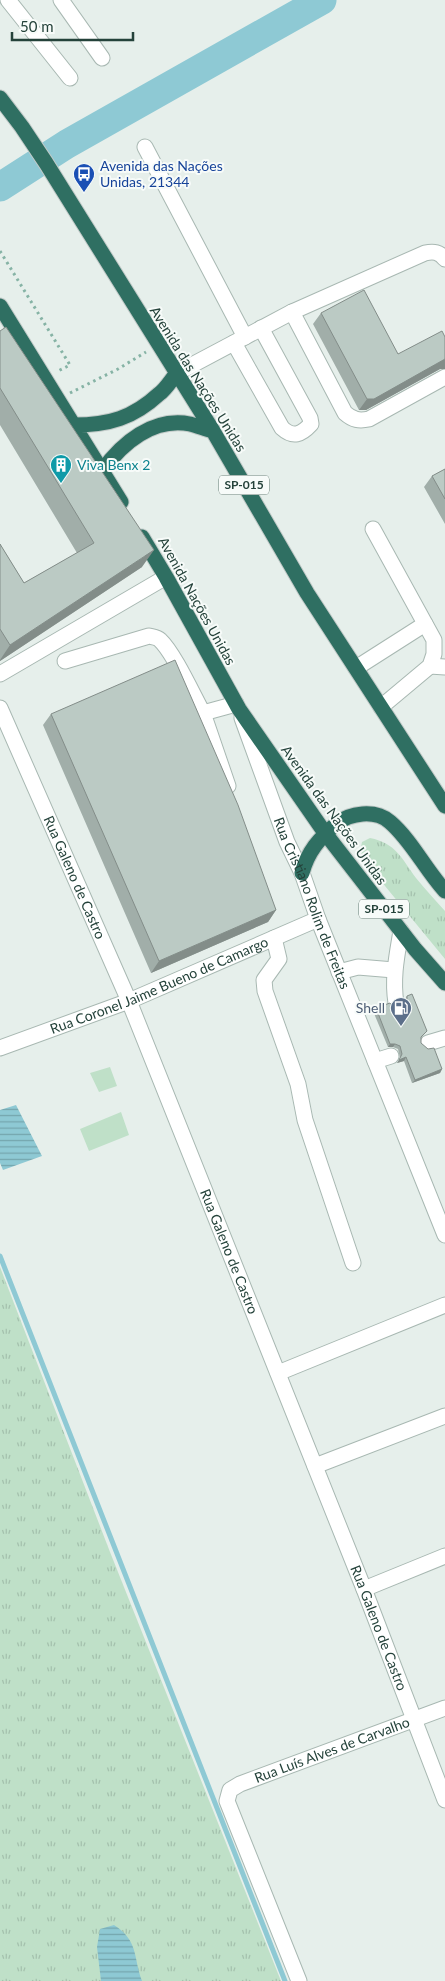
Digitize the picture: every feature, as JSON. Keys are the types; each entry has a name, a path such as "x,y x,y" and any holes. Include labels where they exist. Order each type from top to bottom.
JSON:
{"highway":[{"name":"Avenida das Nações Unidas","path":"0,98 46,162 213,431 307,592 445,806"},
{"path":"0,306 127,512"},
{"path":"74,425 95,425 118,421 161,394 176,373"},
{"path":"102,471 115,454 129,441 154,426 173,423 190,424 213,431"},
{"name":"Avenida Nações Unidas","path":"137,528 237,706"},
{"name":"Avenida das Nações Unidas","path":"237,706 325,833 401,931 445,983"},
{"path":"302,873 306,858 325,833 344,818 354,814 378,816 388,820 407,841 445,891"}],"street":[{"path":"8,0 70,78"},
{"path":"61,0 102,58"},
{"path":"146,147 282,428 288,434 294,435 306,430 311,424 310,418 261,328"},
{"path":"176,373 292,312 425,253 433,251 445,259"},
{"path":"292,312 345,413 352,419 360,421 369,419 445,377"},
{"path":"373,529 434,640 434,654 438,666 381,707"},
{"path":"0,674 166,577"},
{"path":"356,668 425,624"},
{"path":"65,661 149,636 161,640 203,713 234,802"},
{"path":"203,713 237,706"},
{"name":"Rua Cristiano Rolim de Freitas","path":"237,706 287,842 302,873 318,919 445,1235"},
{"name":"Rua Galeno de Castro","path":"0,708 129,1001 364,1588 445,1800"},
{"name":"Rua Coronel Jaime Bueno de Camargo","path":"0,1048 129,1001 318,919"},
{"path":"396,1003 394,970 401,931"},
{"path":"274,938 279,959 264,980 265,991 298,1084 305,1120 353,1263"},
{"path":"339,972 358,967 394,970"},
{"path":"428,1043 445,1038"},
{"path":"375,1061 391,1056"},
{"path":"278,1373 445,1305"},
{"path":"315,1466 445,1416"},
{"path":"364,1588 445,1556"},
{"name":"Rua Luís Alves de Carvalho","path":"299,1981 227,1801 230,1790 240,1784 445,1708"}],"path":[{"path":"0,251 70,365 45,378"},
{"path":"58,399 118,369 158,344"}],"green space":[{"path":"370,838 379,840 398,853 416,878 445,911 445,959 362,858 362,842"},
{"path":"110,1067 117,1086 99,1092 90,1073"},
{"path":"121,1112 129,1135 89,1151 80,1129"},
{"path":"0,1267 110,1552 281,1981 0,1981"}],"water":[{"path":"16,1105 42,1156 3,1170 0,1163 0,1110"},
{"path":"114,1925 128,1937 131,1943 142,1981 101,1981 97,1947 100,1929"}],"building":[{"path":"364,290 398,354 442,331 445,337 445,359 374,399 367,399 321,313"},
{"path":"6,327 154,550 10,645 0,629 0,544 24,583 94,543 0,388 0,331"},
{"path":"445,469 445,499 432,476"},
{"path":"175,660 238,805 276,910 159,961 51,714"},
{"name":"Shell","path":"412,994 427,1031 421,1037 421,1043 428,1049 434,1048 442,1069 415,1080 406,1057 399,1060 402,1054 400,1046 390,1044 376,1008 390,1003 394,1008 400,1009 407,1004 407,996"}],"waterway":[{"path":"0,187 67,144 322,0"},
{"path":"0,1256 285,1981"}],"place":[{"name":"Avenida das Nações Unidas, 21344","path":"84,193"},
{"name":"Viva Benx 2","path":"61,484"},
{"name":"Shell","path":"401,1027"}]}
